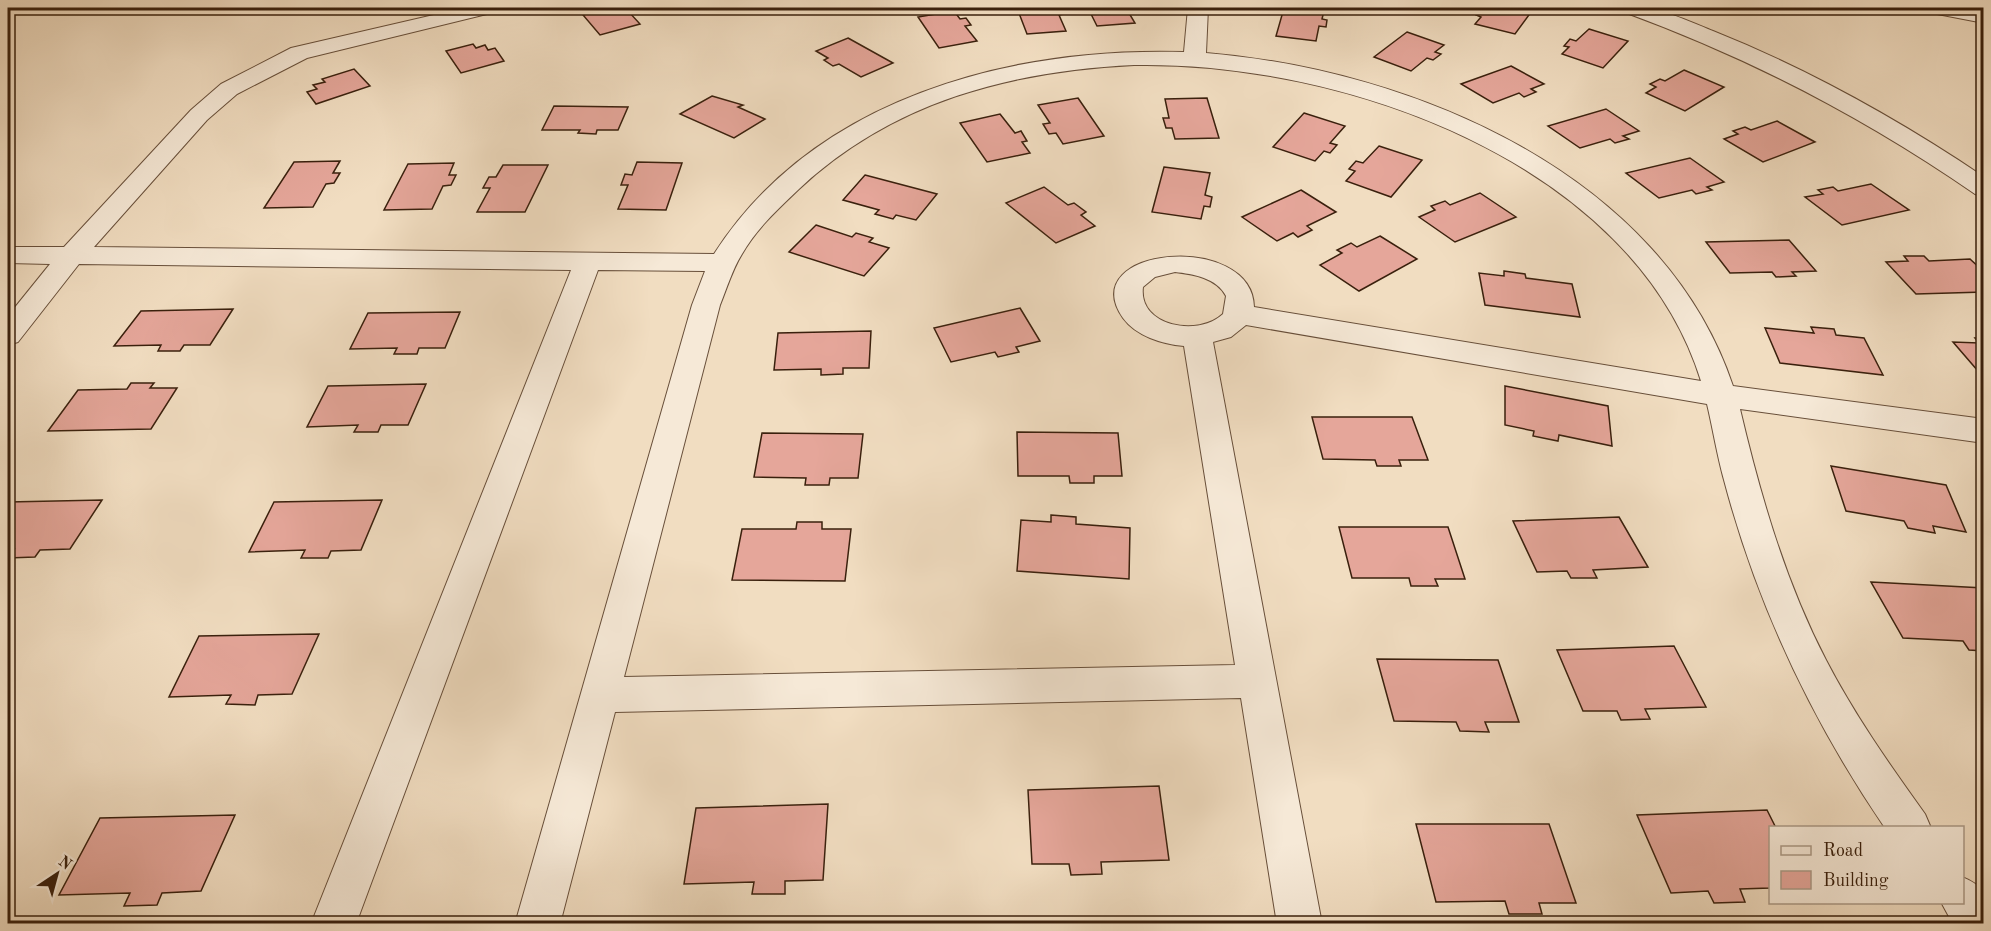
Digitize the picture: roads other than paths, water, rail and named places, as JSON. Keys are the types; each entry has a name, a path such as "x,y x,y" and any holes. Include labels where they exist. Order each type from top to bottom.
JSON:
{"street":[{"path":"8,335 71,256 199,115 229,89 299,53 488,8"},
{"path":"1195,59 1198,8"},
{"path":"1630,8 1668,20 1795,76 1924,146 1983,189"},
{"path":"1934,8 1983,17"},
{"path":"537,924 706,305 723,263 753,219 827,150 872,121 918,100 972,81 1026,69 1081,62 1195,59 1314,77 1373,92 1430,111 1485,136 1538,165 1597,208 1647,258 1687,315 1708,358 1743,488 1771,576 1814,674 1873,777 1909,826"},
{"path":"8,255 723,263"},
{"path":"333,924 588,261"},
{"path":"1167,264 1193,265 1211,270 1226,279 1236,290 1241,302 1239,314 1230,325 1215,333 1197,337 1157,331 1142,322 1126,301 1127,289 1133,279 1144,271 1167,264"},
{"path":"1239,314 1719,395 1983,431"},
{"path":"1197,337 1300,924"},
{"path":"599,695 1258,681"},
{"path":"1964,902 1982,924"}]}
